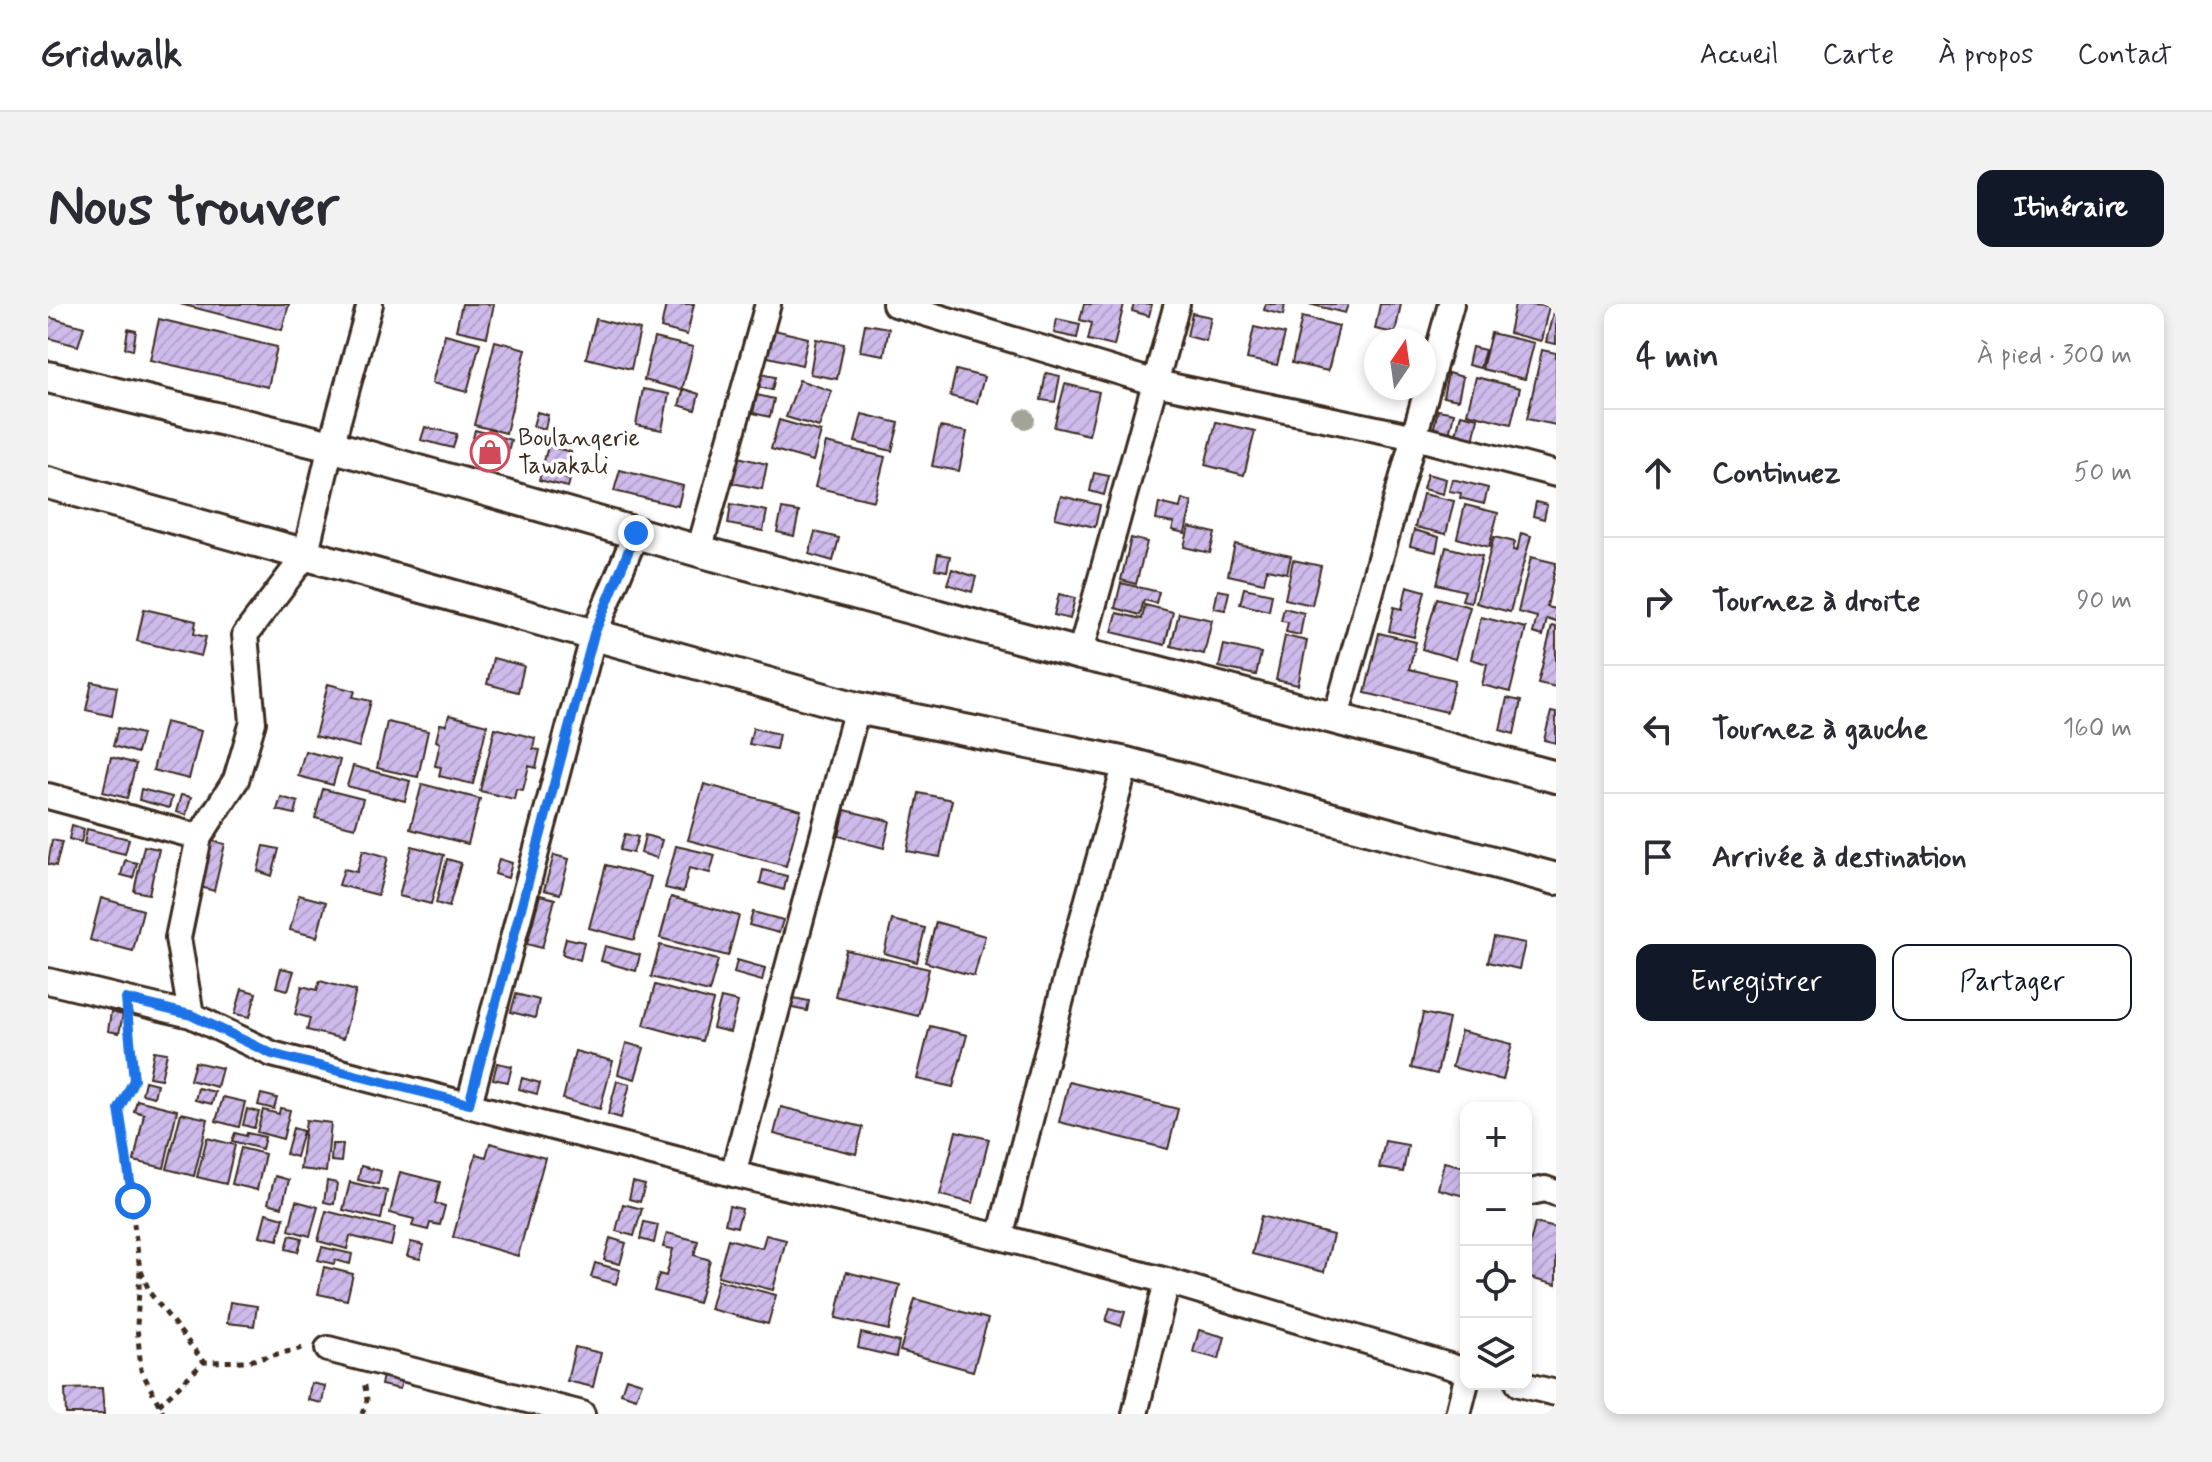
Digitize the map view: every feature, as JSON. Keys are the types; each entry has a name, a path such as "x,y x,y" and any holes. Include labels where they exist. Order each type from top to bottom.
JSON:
{"street":[{"path":"191,1015 178,938 199,837 236,780 253,722 245,635 305,556 370,304"},
{"path":"699,551 768,304"},
{"path":"895,304 1156,383 1415,437 1556,474"},
{"path":"1080,654 1177,304"},
{"path":"1335,720 1451,304"},
{"path":"48,377 331,446 699,551 1080,654 1556,777"},
{"path":"48,483 857,708 1126,763 1556,879"},
{"path":"469,1104 594,634 636,533"},
{"path":"733,1174 857,708"},
{"path":"1000,1237 1070,964 1126,763"},
{"path":"48,796 199,837"},
{"path":"48,981 191,1015 272,1054 733,1174 1000,1237 1167,1281 1460,1369"},
{"path":"1532,1192 1545,1189 1556,1193"},
{"path":"1135,1414 1167,1281"},
{"path":"328,1349 582,1414"},
{"path":"1532,1387 1556,1393"},
{"path":"1458,1414 1464,1390"}],"path":[{"path":"126,999 134,1080 119,1109 140,1270 137,1326 141,1370 164,1414"},
{"path":"140,1270 150,1293 204,1362"},
{"path":"159,1405 204,1362 249,1361 304,1347 328,1349"}],"building":[{"path":"180,304 289,304 282,330"},
{"path":"462,304 494,304 487,337 456,330"},
{"path":"666,304 694,304 687,335 661,328"},
{"path":"1084,304 1124,304 1114,346 1088,340 1092,323 1080,320"},
{"path":"1134,304 1152,304 1149,316 1132,311"},
{"path":"1266,304 1285,304 1283,315 1264,310"},
{"path":"1309,304 1348,304 1345,313"},
{"path":"1380,304 1401,304 1396,328 1375,328"},
{"path":"1515,304 1549,306 1541,341 1509,333"},
{"path":"1556,304 1556,344 1546,342"},
{"path":"1192,313 1211,317 1206,341 1187,336"},
{"path":"48,317 84,327 78,346 48,338"},
{"path":"1302,317 1339,326 1328,371 1292,363"},
{"path":"159,319 277,347 268,387 150,360"},
{"path":"596,319 640,330 631,369 586,358"},
{"path":"1057,319 1080,324 1077,338 1054,333"},
{"path":"865,324 889,328 884,355 860,351"},
{"path":"1254,327 1285,334 1277,365 1247,359"},
{"path":"128,329 136,331 133,350 125,348"},
{"path":"770,329 808,338 802,365 764,356"},
{"path":"1491,333 1534,343 1525,379 1482,369"},
{"path":"445,334 480,343 467,392 432,383"},
{"path":"654,338 693,347 682,390 644,380"},
{"path":"816,339 844,344 837,379 810,374"},
{"path":"495,341 526,349 506,433 474,425"},
{"path":"1472,347 1485,350 1480,368 1468,365"},
{"path":"1542,350 1556,353 1556,425 1527,419"},
{"path":"956,370 984,377 977,403 950,396"},
{"path":"1046,373 1060,376 1055,402 1041,400"},
{"path":"1448,373 1463,377 1458,400 1443,397"},
{"path":"761,374 775,377 772,390 758,387"},
{"path":"1476,377 1520,388 1511,424 1467,413"},
{"path":"799,380 832,391 819,427 786,417"},
{"path":"1065,384 1099,392 1089,435 1054,427"},
{"path":"643,389 669,394 662,430 636,425"},
{"path":"684,389 699,394 695,410 679,405"},
{"path":"757,395 774,399 770,417 753,413"},
{"path":"1438,410 1454,413 1449,435 1433,431"},
{"path":"537,412 548,415 545,429 533,426"},
{"path":"862,414 899,423 892,451 855,442"},
{"path":"1461,414 1478,418 1472,446 1454,442"},
{"path":"779,420 821,432 813,461 771,449"},
{"path":"1216,422 1255,431 1244,475 1205,465"},
{"path":"425,427 457,434 453,448 421,440"},
{"path":"940,427 967,432 959,471 932,466"},
{"path":"475,430 511,440 505,463 469,454"},
{"path":"826,443 885,457 874,501 815,487"},
{"path":"548,446 571,452 564,478 570,480 568,487 539,480"},
{"path":"738,457 767,464 762,489 732,483"},
{"path":"620,470 683,486 678,506 614,491"},
{"path":"1094,473 1109,476 1104,495 1090,491"},
{"path":"1427,474 1446,479 1443,494 1423,489"},
{"path":"1452,479 1488,488 1484,504 1460,498 1461,493 1449,491"},
{"path":"1423,494 1454,501 1446,534 1415,527"},
{"path":"1061,496 1100,505 1095,527 1055,518"},
{"path":"1182,499 1192,502 1185,533 1172,530 1174,523 1156,520 1159,503 1180,508"},
{"path":"1536,502 1547,505 1544,519 1533,516"},
{"path":"731,504 767,511 763,531 728,524"},
{"path":"1465,505 1498,513 1489,547 1457,538"},
{"path":"782,509 799,512 794,536 777,532"},
{"path":"1189,527 1215,533 1210,553 1184,547"},
{"path":"1414,530 1439,537 1436,552 1410,546"},
{"path":"815,532 839,538 833,561 809,554"},
{"path":"1521,533 1531,536 1510,612 1476,603 1494,537 1515,542 1513,550 1517,551"},
{"path":"1131,538 1147,542 1136,584 1121,580"},
{"path":"1235,544 1291,556 1287,573 1267,569 1264,583 1228,575"},
{"path":"1446,547 1482,556 1471,602 1462,600 1465,591 1437,584"},
{"path":"938,554 950,556 947,571 935,569"},
{"path":"1531,557 1556,563 1547,607 1556,609 1556,622 1547,619 1543,636 1533,633 1537,617 1518,612"},
{"path":"1293,560 1321,566 1312,605 1285,599"},
{"path":"952,569 976,577 972,592 947,584"},
{"path":"1121,583 1159,592 1156,603 1144,600 1140,615 1115,608"},
{"path":"1407,586 1425,591 1414,637 1389,631 1394,607 1402,609"},
{"path":"1244,588 1272,594 1269,611 1240,604"},
{"path":"1218,590 1229,592 1225,610 1214,608"},
{"path":"1059,594 1075,598 1070,619 1054,615"},
{"path":"1437,598 1470,607 1455,659 1422,649"},
{"path":"1145,605 1173,612 1165,645 1112,632 1117,613 1142,619"},
{"path":"1284,608 1304,613 1300,635 1286,632 1288,622 1281,621"},
{"path":"144,609 196,621 194,634 206,637 201,656 137,641"},
{"path":"1179,613 1212,620 1204,654 1171,646"},
{"path":"1481,617 1526,628 1510,692 1482,685 1487,664 1471,659"},
{"path":"1552,626 1556,627 1556,687 1538,683"},
{"path":"1379,633 1416,642 1409,669 1455,680 1447,712 1365,693"},
{"path":"1285,636 1307,641 1298,685 1276,680"},
{"path":"1224,645 1261,653 1256,675 1219,667"},
{"path":"493,658 524,666 518,692 487,684"},
{"path":"92,682 117,687 112,716 86,710"},
{"path":"328,684 355,691 353,697 371,701 359,747 315,736"},
{"path":"1507,698 1521,701 1514,734 1500,730"},
{"path":"1551,712 1556,713 1556,743 1544,740"},
{"path":"449,715 487,725 473,784 439,776 441,767 435,766 440,724 446,725"},
{"path":"165,722 201,731 189,779 153,770"},
{"path":"387,722 428,731 418,777 377,768"},
{"path":"118,728 142,734 137,753 113,746"},
{"path":"495,728 535,738 533,749 540,750 536,768 529,766 523,790 516,789 514,799 480,791"},
{"path":"753,728 779,734 776,749 749,744"},
{"path":"305,751 340,760 333,785 298,776"},
{"path":"111,757 136,764 127,798 103,792"},
{"path":"353,766 410,781 405,801 347,786"},
{"path":"422,784 480,799 468,844 410,829"},
{"path":"704,784 801,810 786,866 688,840"},
{"path":"141,789 172,797 169,808 139,800"},
{"path":"323,789 363,799 355,828 315,818"},
{"path":"919,793 952,800 940,857 907,851"},
{"path":"181,795 191,797 186,815 176,812"},
{"path":"281,797 298,802 295,814 277,810"},
{"path":"845,810 890,821 884,848 839,836"},
{"path":"72,825 84,829 81,842 69,839"},
{"path":"87,829 129,839 125,854 84,844"},
{"path":"625,834 638,837 633,853 620,850"},
{"path":"645,835 662,840 657,858 641,853"},
{"path":"52,840 62,842 56,866 48,864"},
{"path":"212,841 225,844 214,891 201,887"},
{"path":"144,846 159,849 149,894 134,891"},
{"path":"264,846 279,849 272,876 258,871"},
{"path":"412,846 444,855 431,904 399,896"},
{"path":"676,846 715,855 710,873 689,868 683,892 665,888"},
{"path":"363,850 388,857 378,895 339,885 344,869 357,872"},
{"path":"554,855 569,859 560,894 544,890"},
{"path":"447,859 461,863 449,907 436,903"},
{"path":"499,859 512,863 508,878 495,874"},
{"path":"125,860 137,863 133,878 121,875"},
{"path":"606,865 651,877 634,940 589,928"},
{"path":"763,870 787,876 784,890 760,883"},
{"path":"299,895 326,902 317,937 290,930"},
{"path":"540,895 555,899 542,948 527,944"},
{"path":"671,897 739,916 728,956 660,938"},
{"path":"101,898 143,910 133,951 90,940"},
{"path":"753,912 783,920 779,933 749,925"},
{"path":"892,920 925,928 917,962 884,953"},
{"path":"936,922 985,936 974,976 925,962"},
{"path":"1494,937 1525,943 1519,969 1488,962"},
{"path":"566,938 584,942 580,960 562,954"},
{"path":"660,945 718,960 709,992 651,977"},
{"path":"605,946 640,955 636,971 601,961"},
{"path":"846,950 929,969 918,1016 835,996"},
{"path":"737,960 765,968 762,981 734,973"},
{"path":"281,968 294,971 288,990 276,987"},
{"path":"320,981 356,991 343,1039 307,1030 310,1018 295,1014 302,986 317,990"},
{"path":"655,985 713,1001 702,1041 644,1025"},
{"path":"242,989 256,993 250,1017 235,1014"},
{"path":"516,994 539,1000 535,1018 511,1012"},
{"path":"721,998 738,1002 730,1032 713,1028"},
{"path":"794,998 809,1001 807,1011 792,1008"},
{"path":"111,1012 123,1015 119,1033 108,1031"},
{"path":"1423,1013 1449,1019 1437,1074 1411,1068"},
{"path":"930,1026 967,1035 953,1087 917,1079"},
{"path":"1461,1031 1512,1044 1503,1080 1452,1067"},
{"path":"626,1043 644,1048 635,1079 618,1074"},
{"path":"154,1051 167,1053 161,1079 149,1077"},
{"path":"575,1051 613,1061 600,1109 563,1099"},
{"path":"195,1062 222,1068 217,1087 190,1080"},
{"path":"497,1063 512,1066 508,1082 493,1079"},
{"path":"522,1078 540,1083 537,1094 519,1089"},
{"path":"145,1081 157,1084 154,1097 142,1094"},
{"path":"617,1081 630,1084 621,1118 608,1114"},
{"path":"1069,1082 1178,1109 1168,1149 1059,1122"},
{"path":"198,1088 215,1092 212,1104 195,1100"},
{"path":"261,1094 277,1098 274,1109 258,1105"},
{"path":"223,1097 245,1102 239,1127 216,1121"},
{"path":"137,1100 177,1110 164,1168 134,1161 144,1114 134,1111"},
{"path":"781,1107 863,1127 856,1154 774,1134"},
{"path":"280,1108 290,1110 283,1139 257,1132 263,1110 279,1114"},
{"path":"247,1109 259,1112 254,1128 243,1125"},
{"path":"181,1113 208,1119 194,1176 167,1169"},
{"path":"306,1120 331,1123 326,1172 300,1169"},
{"path":"293,1128 303,1131 296,1157 286,1154"},
{"path":"956,1131 989,1139 973,1203 940,1195"},
{"path":"235,1133 265,1137 262,1149 232,1141"},
{"path":"207,1138 235,1145 226,1184 197,1177"},
{"path":"1385,1141 1408,1145 1403,1172 1379,1168"},
{"path":"490,1143 545,1158 518,1256 453,1237 476,1154 486,1157"},
{"path":"332,1144 343,1144 341,1162 331,1161"},
{"path":"241,1148 265,1154 257,1190 232,1184"},
{"path":"1444,1162 1460,1166 1460,1195 1438,1189"},
{"path":"361,1166 381,1171 378,1184 358,1180"},
{"path":"400,1172 440,1182 435,1203 445,1206 440,1225 430,1223 428,1230 412,1226 414,1219 390,1213"},
{"path":"275,1176 289,1180 282,1207 268,1203"},
{"path":"327,1181 337,1183 334,1204 324,1202"},
{"path":"350,1182 387,1191 381,1219 343,1210"},
{"path":"633,1182 645,1185 640,1202 629,1199"},
{"path":"296,1201 318,1207 310,1236 289,1230"},
{"path":"623,1204 642,1209 634,1236 616,1231"},
{"path":"729,1206 742,1209 737,1227 725,1224"},
{"path":"326,1211 395,1228 391,1246 350,1236 347,1249 318,1241"},
{"path":"266,1213 284,1218 278,1240 260,1236"},
{"path":"1261,1216 1333,1235 1324,1272 1252,1254"},
{"path":"644,1222 658,1225 654,1243 640,1239"},
{"path":"1535,1223 1556,1228 1556,1285 1532,1279"},
{"path":"667,1233 698,1241 694,1255 710,1260 698,1303 654,1291 659,1274 666,1276 673,1249 663,1247"},
{"path":"290,1235 302,1238 298,1252 286,1249"},
{"path":"766,1235 786,1240 773,1290 718,1276 728,1239 762,1248"},
{"path":"610,1238 626,1243 620,1264 604,1260"},
{"path":"411,1242 424,1245 420,1259 407,1256"},
{"path":"322,1247 352,1254 350,1264 318,1260"},
{"path":"595,1263 620,1270 616,1284 591,1277"},
{"path":"324,1267 353,1274 347,1300 318,1294"},
{"path":"846,1272 900,1285 889,1330 836,1318"},
{"path":"718,1280 776,1295 768,1324 710,1309"},
{"path":"915,1299 988,1319 973,1371 900,1351"},
{"path":"230,1302 257,1306 254,1326 227,1323"},
{"path":"1110,1308 1125,1312 1121,1326 1106,1321"},
{"path":"1199,1330 1225,1337 1219,1359 1193,1352"},
{"path":"861,1333 899,1342 896,1357 858,1348"},
{"path":"575,1347 601,1353 593,1387 567,1381"},
{"path":"384,1370 403,1374 400,1389 381,1385"},
{"path":"626,1378 642,1383 636,1398 621,1393"},
{"path":"311,1383 325,1386 322,1403 308,1400"},
{"path":"102,1388 104,1414 66,1414 65,1389"}],"place":[{"name":"Boulangerie Tawakali","path":"490,452"}],"route":[{"path":"133,1201 119,1109 134,1080 126,999 191,1015 272,1054 469,1104 594,634 636,533"}]}
